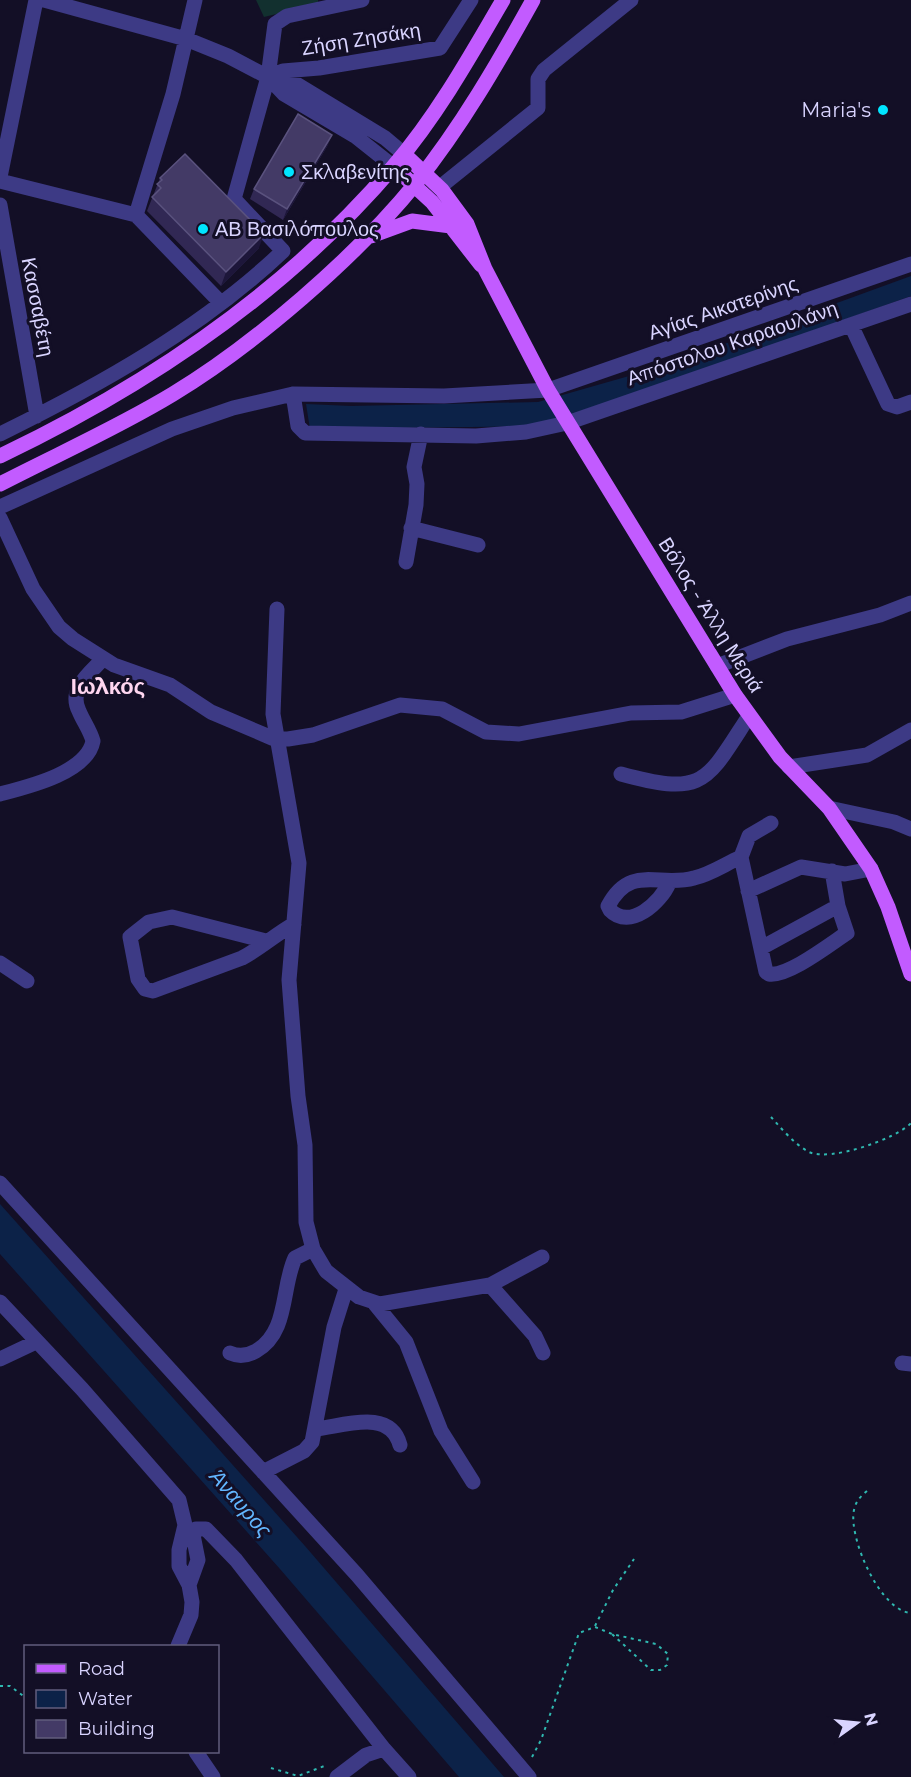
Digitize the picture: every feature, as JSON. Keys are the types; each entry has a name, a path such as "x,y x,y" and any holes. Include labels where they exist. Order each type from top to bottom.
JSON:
{"main road":[{"path":"0,456 105,402 190,347 260,295 316,248 404,154 468,61 503,0"},
{"path":"0,484 95,437 202,375 281,314 363,240 425,171 482,89 533,0"},
{"name":"Βόλος - Άλλη Μεριά","path":"404,154 440,187 467,224 485,269 548,390 735,695 789,767 829,808 871,869 888,907 911,974"},
{"name":"Βόλος - Άλλη Μεριά","path":"394,167 439,209 464,246 485,269"},
{"path":"363,240 406,222 424,221 451,226"}],"street":[{"path":"0,177 36,0"},
{"path":"44,0 186,39 268,77 288,79 385,138 404,154"},
{"path":"136,215 173,94 195,0"},
{"path":"0,434 37,416 130,363 221,303 284,251 234,200 268,77 275,24 278,20 362,0"},
{"name":"Ζήση Ζησάκη","path":"268,77 283,71 319,68 440,48 471,0"},
{"path":"440,187 538,108 538,79 544,70 631,0"},
{"path":"268,77 284,94 355,136 394,167"},
{"path":"0,182 136,215 221,303"},
{"name":"Κασσαβέτη","path":"0,205 3,247 37,416"},
{"name":"Αγίας Αικατερίνης","path":"0,507 203,417 293,394 444,396 548,390 911,264"},
{"name":"Απόστολου Καραουλάνη","path":"293,394 298,426 306,433 484,435 526,432 567,423 676,383 911,304"},
{"path":"851,325 888,404 897,407 911,402"},
{"path":"406,562 417,488 414,466 421,434"},
{"path":"0,518 28,579 50,614 74,639 102,659 170,685 211,712 276,738 313,735 400,705 442,709 486,732 519,734 631,713 681,712 735,695"},
{"path":"411,528 478,545"},
{"path":"717,666 787,639 880,615 911,603"},
{"path":"277,609 273,708 276,738 299,863 289,980 298,1096 305,1146 306,1215 313,1249 326,1271 346,1288 375,1304 406,1342 445,1438 472,1482"},
{"path":"0,794 34,785 73,767 88,755 93,741 76,705 75,696 79,686 102,659"},
{"path":"621,774 668,785 691,784 715,767 725,756 749,716"},
{"path":"789,767 867,754 911,730"},
{"path":"829,808 894,822 911,829"},
{"path":"771,822 749,836 741,857 766,972 774,975 792,968 847,933 838,906 832,871"},
{"path":"669,883 694,878 741,857"},
{"path":"748,891 801,867 856,874 871,869"},
{"path":"762,947 838,906"},
{"path":"266,941 172,917 149,922 130,937 138,979 145,989 153,991 242,958 294,924"},
{"path":"0,963 27,981"},
{"path":"0,1183 357,1575 427,1660 526,1773"},
{"path":"230,1353 242,1356 254,1352 273,1337 281,1315 295,1258 313,1249"},
{"path":"375,1304 490,1285 542,1257"},
{"path":"490,1285 536,1336 543,1353"},
{"path":"263,1472 304,1451 312,1442 334,1327 346,1288"},
{"path":"0,1302 82,1389 176,1495 185,1525 179,1550 179,1566 189,1585 192,1609 179,1645"},
{"path":"0,1359 36,1342"},
{"path":"315,1429 379,1422 395,1432 400,1445"},
{"path":"189,1585 198,1560 193,1534 196,1529 206,1529 236,1560 384,1749 409,1777"},
{"path":"335,1770 384,1749"},
{"path":"197,1753 213,1777"}],"path":[{"path":"771,1117 796,1143 818,1155 830,1155 887,1139 898,1135 911,1123"},
{"path":"867,1491 858,1498 853,1511 859,1542 874,1584 893,1607 911,1613"},
{"path":"595,1627 613,1590 634,1559"},
{"path":"526,1773 541,1740 576,1637 584,1629 595,1627 612,1634 662,1647 668,1654 667,1665 657,1671 647,1668 612,1634"},
{"path":"0,1686 10,1686 24,1696"},
{"path":"271,1768 298,1776 335,1770"}],"green space":[{"path":"256,0 318,0 318,4 264,17"}],"water":[{"path":"911,276 911,296 545,426 310,429 306,404 351,406 538,402 664,366"},
{"name":"Άναυρος","path":"0,1204 305,1546 504,1777 459,1777 280,1569 0,1254"}],"building":[{"name":"Σκλαβενίτης","path":"298,114 332,135 287,209 254,189"},
{"name":"ΑΒ Βασιλόπουλος","path":"185,154 264,234 226,272 152,197 161,188 157,184 162,180 160,178"}],"place":[{"name":"Maria's","path":"883,110"},
{"name":"Σκλαβενίτης","path":"289,172"},
{"name":"ΑΒ Βασιλόπουλος","path":"203,229"}],"district":[{"name":"Ιωλκός","path":"108,686"}]}
